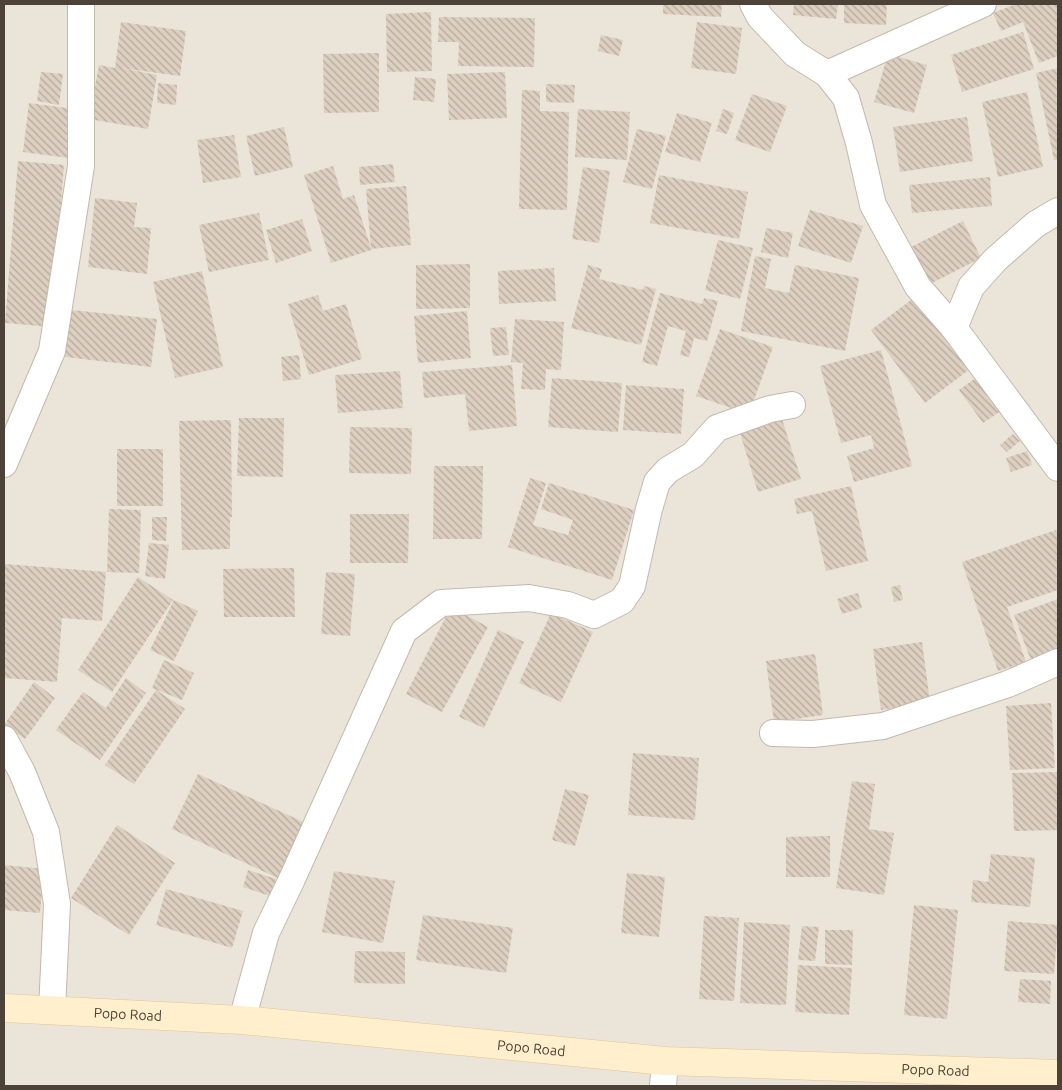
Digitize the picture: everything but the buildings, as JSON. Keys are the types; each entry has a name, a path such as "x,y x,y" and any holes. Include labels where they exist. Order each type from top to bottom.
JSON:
{"main road":[{"name":"Popo Road","path":"4,1008 242,1020 664,1074 1058,1074"}],"street":[{"path":"4,464 52,351 81,166 80,4"},
{"path":"753,4 760,17 795,54 827,74 846,98 873,205 918,287 954,328 1058,468"},
{"path":"827,74 983,4"},
{"path":"954,328 971,287 995,260 1036,224 1058,211"},
{"path":"242,1020 266,933 404,631 441,603 529,598 568,605 594,616 622,601 632,586 657,482 668,470 693,455 717,428 770,409 792,405"},
{"path":"773,733 813,734 883,726 1008,684 1058,662"},
{"path":"4,739 22,772 46,832 58,904 52,1010"}],"shaded area":[{"path":"4,4 1058,4 1058,1086 4,1086"}]}
